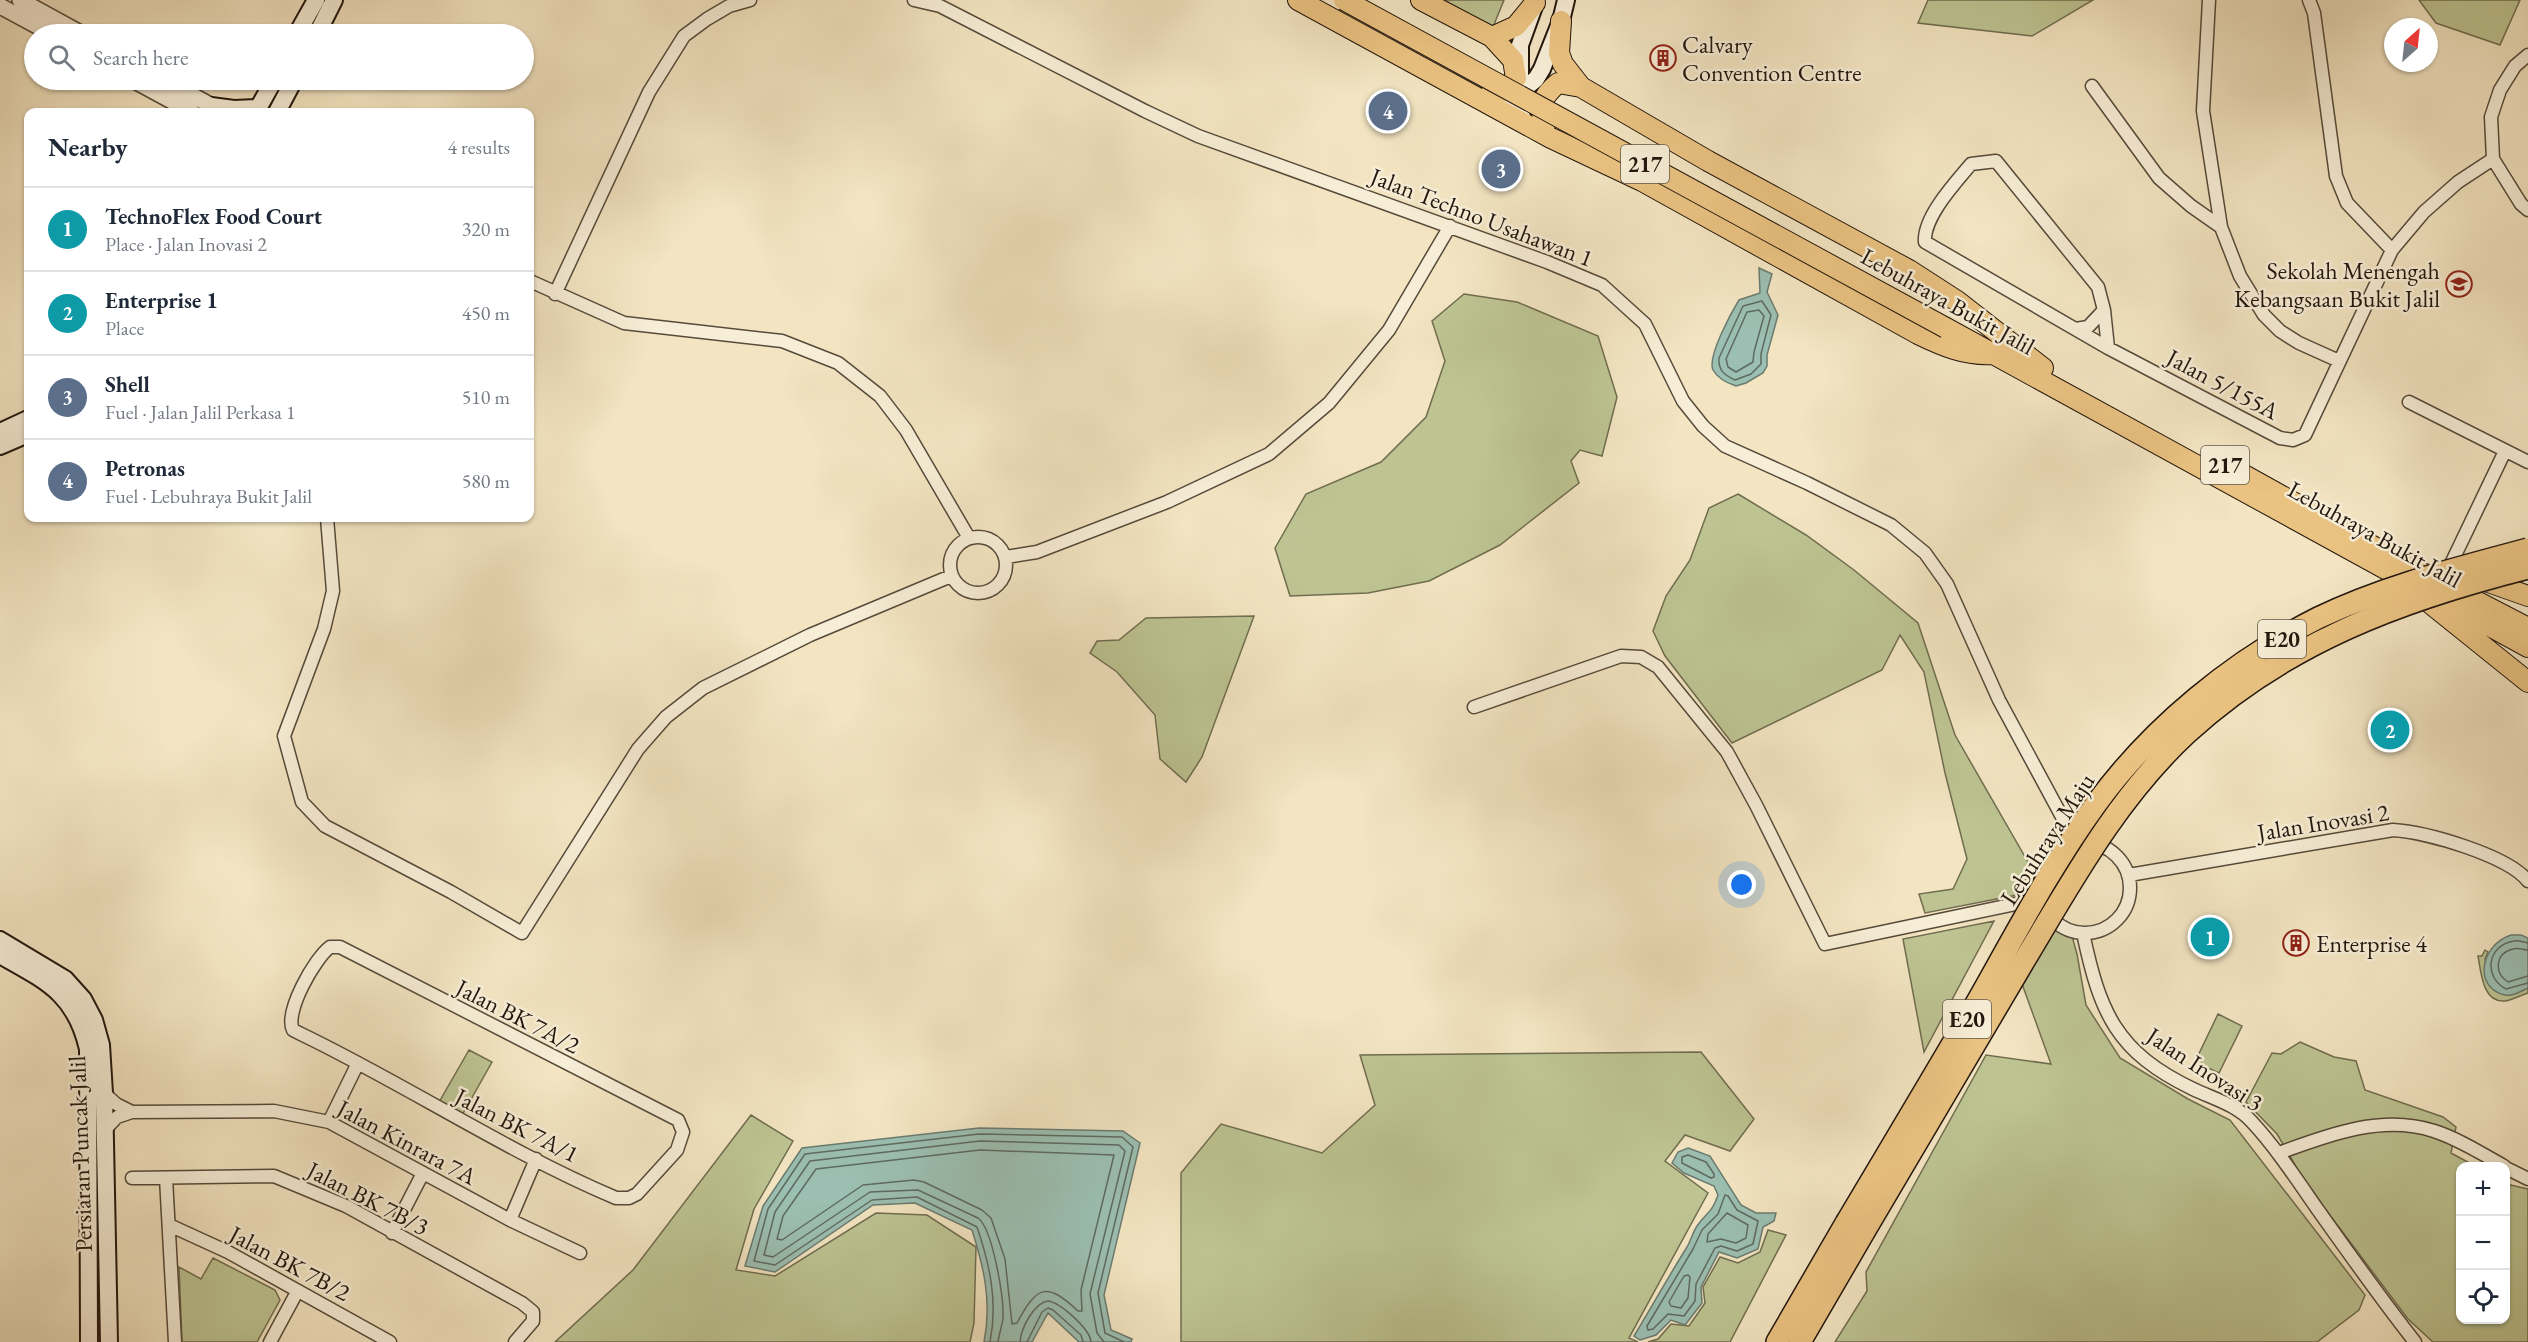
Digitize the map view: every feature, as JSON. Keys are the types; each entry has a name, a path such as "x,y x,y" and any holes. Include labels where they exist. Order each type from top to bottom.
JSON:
{"highway":[{"path":"1298,0 1551,138 1642,181 1939,344 1949,349 1975,355 1994,354"},
{"name":"Lebuhraya Bukit Jalil","path":"1344,0 1948,322 2043,368 2293,501 2402,571 2528,647"},
{"name":"Lebuhraya Bukit Jalil","path":"1370,0 1948,322 1994,354 2402,571 2528,628"},
{"path":"1421,0 1492,37 1513,60 1516,78 1503,91 1482,100"},
{"path":"1492,37 1516,26 1535,2"},
{"path":"1561,21 1559,53 1563,64 1581,87"},
{"path":"1551,138 1542,114 1545,94 1558,83 1581,87 1708,161 1909,270 1957,301 2043,368"},
{"name":"Lebuhraya Maju","path":"1800,1342 1855,1228 2055,866 2098,801 2140,753 2170,722 2205,692 2242,665 2317,619 2389,590 2528,549"},
{"path":"2402,571 2449,568 2528,596"},
{"name":"Lebuhraya Maju","path":"1777,1342 1855,1228 2104,830 2157,764 2179,741 2245,687 2327,637 2412,601 2528,568"},
{"path":"2402,571 2528,682"}],"main road":[{"path":"303,24 316,0"},
{"path":"322,24 334,0"},
{"path":"1482,100 1506,104 1536,79 1561,21 1566,0"},
{"path":"1524,123 1520,111 1522,90 1520,45 1535,2"},
{"path":"1520,45 1536,60 1541,60 1548,55"},
{"path":"258,108 268,90"},
{"path":"279,108 289,90"},
{"path":"0,432 24,421"},
{"path":"0,447 24,436"},
{"name":"Persiaran Puncak Jalil","path":"0,940 64,979 83,999 94,1020 101,1045 109,1342"},
{"name":"Persiaran Puncak Jalil","path":"0,955 56,989 74,1010 83,1026 88,1049 89,1342"}],"street":[{"path":"20,0 64,24"},
{"path":"555,294 649,92 684,36 729,6 750,0"},
{"name":"Jalan Techno Usahawan 1","path":"914,0 940,6 1144,111 1198,136 1565,268 1602,285 1645,324 1683,400 1703,426 1725,446 1807,483 1891,525 1925,553 1947,584 1999,700 2076,843"},
{"path":"2209,0 2203,111 2221,227 2240,276 2264,315 2280,331 2299,343 2339,361"},
{"path":"2309,0 2314,13 2336,176 2347,204 2392,250"},
{"path":"0,6 33,24"},
{"path":"2528,56 2515,66 2500,90 2491,117 2493,159 2521,204 2528,210"},
{"path":"2092,86 2159,178 2191,206 2221,227"},
{"path":"151,90 185,108"},
{"path":"182,90 215,108"},
{"name":"Jalan 5/155A","path":"2108,348 2104,310 2098,287 1996,161 1971,164 1946,193 1924,233 1925,242 2108,348 2280,438 2293,440 2305,435 2392,250 2424,212 2458,182 2493,159"},
{"path":"1006,557 1037,552 1167,502 1269,454 1329,403 1389,330 1450,226"},
{"path":"534,283 624,323 782,341 838,363 880,396 906,430 969,538"},
{"path":"2076,329 2088,327 2104,310"},
{"path":"2409,402 2528,462"},
{"path":"2449,568 2505,452"},
{"path":"327,522 333,591 324,629 284,736 302,802 326,826 451,892 522,933 638,749 666,717 703,688 810,635 951,576"},
{"path":"978,537 995,542 1006,557 1005,576 1000,585 983,594 964,590 951,576 951,557 954,549 969,538 978,537"},
{"path":"1474,707 1621,656 1641,657 1658,667 1727,752 1825,944 2041,898"},
{"name":"Jalan Inovasi 2","path":"2129,875 2393,830 2410,831 2445,840 2522,871 2528,881"},
{"path":"2076,843 2096,844 2114,853 2123,863 2129,875 2130,894 2124,912 2110,926 2093,933 2073,932 2056,923 2049,916 2041,898 2039,886 2046,863 2060,850 2076,843"},
{"name":"Jalan Inovasi 3","path":"2083,933 2096,988 2111,1023 2123,1039 2161,1070 2191,1088 2241,1112 2278,1153 2383,1302 2415,1342"},
{"name":"Jalan BK 7A/2","path":"301,1035 293,1030 290,1018 300,993 323,952 330,947 340,947 678,1120"},
{"name":"Jalan BK 7A/1","path":"301,1035 358,1063 536,1159 616,1198 629,1198 651,1180 677,1150 683,1132 678,1120"},
{"path":"329,1122 358,1063"},
{"path":"104,1093 116,1104 132,1112"},
{"name":"Jalan Kinrara 7A","path":"132,1112 274,1111 329,1122 510,1220 580,1253"},
{"path":"104,1131 117,1117 132,1112"},
{"path":"2278,1153 2318,1138 2373,1125 2404,1124 2435,1131 2496,1162"},
{"path":"510,1220 536,1159"},
{"path":"2510,1170 2528,1179"},
{"path":"392,1233 423,1173"},
{"name":"Jalan BK 7B/3","path":"132,1178 274,1176 346,1206 522,1303 533,1312 533,1322 515,1342"},
{"path":"166,1178 175,1342"},
{"name":"Jalan BK 7B/2","path":"169,1225 228,1252 375,1338 390,1342"},
{"path":"270,1342 297,1292"}],"green space":[{"path":"1444,0 1504,0 1493,27"},
{"path":"1928,0 2093,0 2032,36 1918,23"},
{"path":"2419,0 2520,0 2500,45 2438,24 2438,18 2432,18"},
{"path":"1464,294 1517,302 1598,336 1617,397 1602,456 1580,450 1571,461 1579,483 1500,545 1429,581 1368,593 1290,596 1275,548 1306,494 1381,462 1426,417 1445,361 1432,321"},
{"path":"1738,494 1806,535 1854,570 1918,623 1955,735 2032,869 2017,895 1925,913 1919,894 1953,889 1967,859 1945,773 1924,672 1900,635 1882,670 1732,743 1665,656 1653,631 1666,596 1690,560 1709,508"},
{"path":"1254,616 1202,757 1186,782 1160,759 1155,715 1117,672 1090,653 1097,641 1119,640 1146,618"},
{"path":"1994,921 1924,1052 1903,939"},
{"path":"2053,928 2072,936 2086,1005 2120,1058 2188,1099 2230,1120 2365,1295 2359,1310 2317,1342 1835,1342 1867,1291 1866,1272 1986,1055 2051,1064 2021,981"},
{"path":"2485,950 2488,952 2485,959 2490,985 2499,991 2508,993 2528,988 2528,993 2505,1001 2497,1000 2487,992 2478,956 2482,956"},
{"path":"2218,1014 2242,1026 2219,1073 2195,1062"},
{"path":"2300,1042 2334,1057 2356,1061 2365,1090 2443,1117 2456,1127 2451,1153 2468,1162 2456,1162 2456,1324 2510,1324 2510,1185 2528,1189 2528,1342 2433,1342 2408,1319 2305,1182 2277,1134 2246,1102 2272,1053 2281,1054"},
{"path":"469,1050 492,1062 461,1117 438,1104"},
{"path":"1701,1052 1754,1119 1730,1151 1685,1135 1665,1161 1708,1193 1629,1338 1638,1342 1181,1342 1181,1173 1221,1124 1322,1153 1375,1105 1360,1055"},
{"path":"751,1115 793,1141 754,1209 736,1270 775,1276 876,1213 927,1215 976,1247 974,1323 970,1342 555,1342 633,1270"},
{"path":"1768,1230 1786,1235 1730,1342 1648,1342 1658,1339 1671,1324 1689,1326 1705,1303 1703,1287 1720,1257 1738,1263 1760,1252"},
{"path":"213,1258 275,1290 280,1300 257,1342 182,1342 179,1267 201,1279"}],"water":[{"path":"1759,268 1772,274 1767,292 1778,315 1767,355 1767,366 1763,373 1736,386 1715,373 1712,364 1713,355 1739,300 1760,293"},
{"path":"2511,935 2528,938 2528,988 2505,995 2495,991 2488,984 2484,966 2492,948"},
{"path":"979,1128 1123,1131 1140,1143 1104,1295 1111,1330 1132,1339 1131,1342 1079,1342 1048,1313 1032,1342 984,1342 987,1313 986,1285 972,1230 915,1203 873,1205 775,1272 745,1266 763,1206 802,1148"},
{"path":"1688,1148 1710,1156 1741,1205 1756,1213 1776,1213 1774,1221 1763,1227 1758,1249 1737,1258 1719,1252 1701,1287 1702,1303 1685,1325 1671,1320 1656,1335 1640,1340 1634,1336 1696,1228 1711,1209 1718,1195 1714,1186 1684,1173 1672,1163 1678,1152"}],"place":[{"name":"Calvary Convention Centre","path":"1663,58"},
{"name":"Petronas","path":"1388,111"},
{"name":"Shell","path":"1501,169"},
{"name":"Sekolah Menengah Kebangsaan Bukit Jalil","path":"2459,284"},
{"name":"Enterprise 1","path":"2390,730"},
{"name":"TechnoFlex Food Court","path":"2210,937"},
{"name":"Enterprise 4","path":"2296,943"}]}
